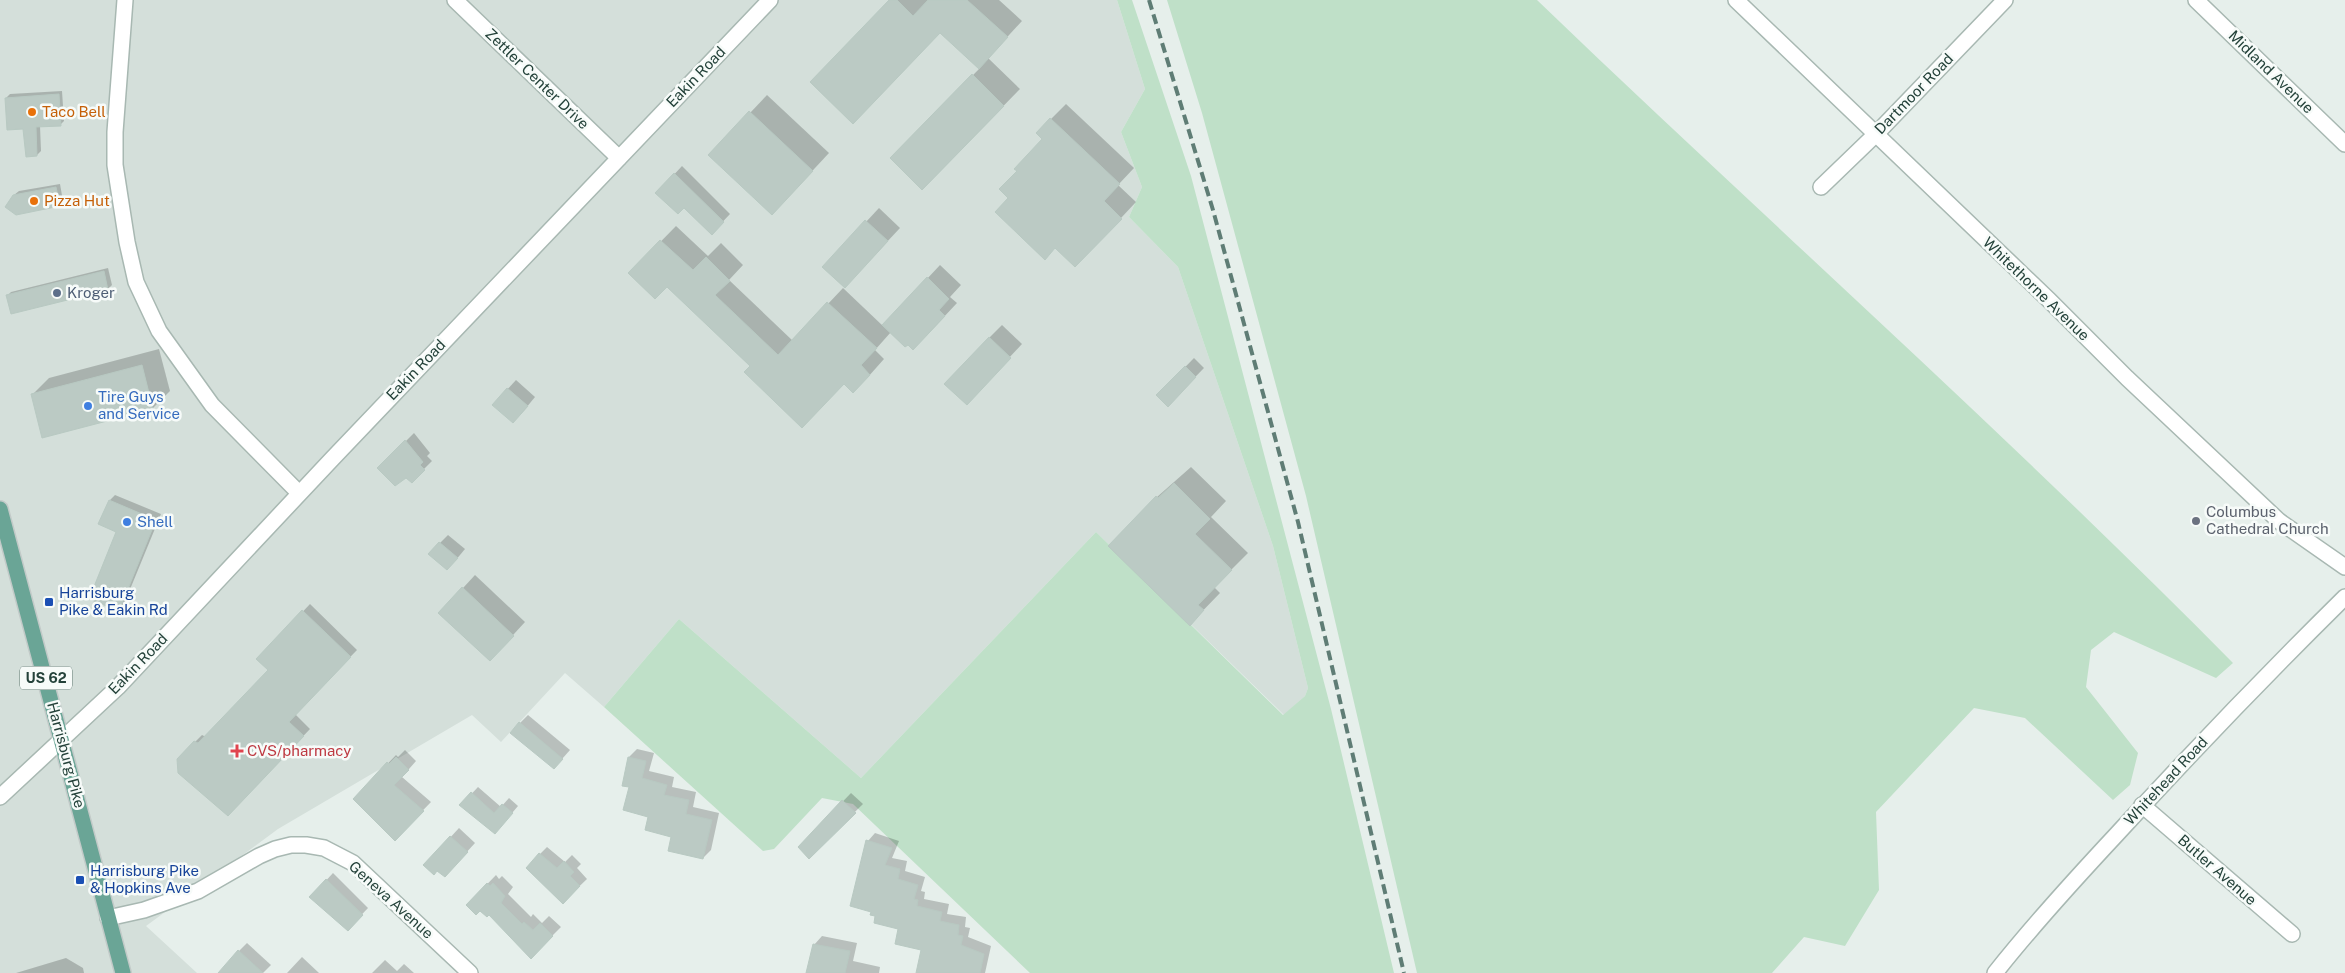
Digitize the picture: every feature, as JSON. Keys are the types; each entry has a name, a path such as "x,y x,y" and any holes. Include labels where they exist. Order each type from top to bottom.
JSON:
{"main road":[{"name":"Harrisburg Pike","path":"0,509 123,973"}],"street":[{"path":"124,0 115,132 115,165 127,242 136,282 159,331 212,405 299,493"},
{"name":"Zettler Center Drive","path":"455,0 619,158"},
{"name":"Eakin Road","path":"0,797 118,687 299,493 770,0"},
{"name":"Whitethorne Avenue","path":"1736,0 2127,378 2279,521 2345,567"},
{"name":"Dartmoor Road","path":"1821,187 1876,134 2005,0"},
{"name":"Midland Avenue","path":"2196,0 2345,144"},
{"name":"Whitehead Road","path":"1995,973 2142,805 2277,664 2345,597"},
{"name":"Butler Avenue","path":"2142,805 2292,934"},
{"name":"Geneva Avenue","path":"108,918 144,910 198,891 259,856 275,849 290,845 306,845 324,848 353,863 470,973"}],"shaded area":[{"path":"0,0 1117,0 1145,89 1121,132 1142,187 1129,217 1178,267 1273,546 1308,688 1305,696 1284,715 1096,532 861,778 679,619 604,707 565,673 501,742 472,715 278,829 146,926 197,973 0,973"}],"green space":[{"path":"1117,0 1132,0 1191,176 1331,709 1394,973 1030,973 853,804 822,798 774,849 763,851 604,707 679,619 861,778 1096,532 1283,715 1305,696 1308,688 1273,546 1178,267 1129,217 1142,187 1121,132 1145,89"},
{"path":"1167,0 1537,0 2062,494 2233,663 2216,678 2114,632 2091,650 2086,687 2138,753 2130,785 2113,800 2025,718 1974,708 1876,812 1879,890 1845,946 1804,937 1772,973 1417,973 1306,496 1202,113"}],"building":[{"path":"889,0 897,0 913,16 928,0 967,0 1008,37 979,69 940,33 853,124 810,82"},
{"path":"972,74 1004,106 922,190 890,158"},
{"name":"Taco Bell","path":"59,94 61,126 36,127 37,156 26,157 23,129 7,130 5,98"},
{"path":"749,111 813,171 772,215 708,155"},
{"path":"1050,118 1120,184 1104,201 1122,219 1075,267 1055,248 1045,260 995,212 1008,198 999,189 1017,171 1014,169 1042,139 1036,133"},
{"path":"674,173 724,222 712,235 684,208 678,214 655,193"},
{"name":"Pizza Hut","path":"56,187 60,206 16,215 5,207 13,195"},
{"path":"865,220 888,241 845,288 822,267"},
{"path":"660,240 693,270 706,257 730,281 715,295 778,355 827,302 877,348 861,365 870,375 853,393 844,384 802,428 744,372 750,366 667,287 655,299 628,273"},
{"name":"Kroger","path":"104,271 108,290 11,314 6,295"},
{"path":"927,277 949,299 939,310 945,316 913,350 908,345 905,347 882,325"},
{"path":"989,337 1011,358 967,405 944,384"},
{"path":"142,365 153,409 42,438 31,394"},
{"path":"1185,366 1196,377 1168,407 1156,395"},
{"path":"507,388 528,406 513,423 492,405"},
{"path":"405,440 423,462 420,465 425,470 412,483 406,478 395,486 377,468"},
{"path":"1174,483 1210,519 1195,534 1232,570 1198,605 1204,610 1190,626 1108,546 1156,496 1158,498"},
{"name":"Shell","path":"109,500 156,520 119,611 89,599 116,532 98,524"},
{"path":"439,542 458,558 447,570 428,554"},
{"path":"462,587 514,636 490,661 438,613"},
{"path":"302,610 351,657 289,722 304,736 228,816 178,773 177,759 194,741 198,743 268,670 256,659"},
{"path":"519,722 563,759 554,769 510,733"},
{"path":"396,757 409,770 394,785 424,811 395,841 353,799 387,762 389,764"},
{"path":"628,757 646,761 642,778 667,785 664,795 689,800 686,814 712,820 703,859 668,851 671,837 645,830 648,817 623,810 629,787 622,786"},
{"path":"471,792 494,813 502,804 513,813 495,834 459,805"},
{"path":"842,800 856,813 809,859 798,847"},
{"path":"450,836 468,852 445,877 437,871 434,875 423,865"},
{"path":"866,840 892,848 885,865 900,869 898,879 918,885 914,899 918,900 917,906 942,912 940,921 959,925 958,935 963,936 961,945 984,954 980,973 916,973 921,950 895,944 898,929 874,923 875,916 870,915 871,912 850,906"},
{"path":"539,853 557,868 564,861 574,872 570,876 580,886 563,904 526,868"},
{"path":"326,879 363,915 348,931 309,897"},
{"path":"487,883 490,886 493,883 505,896 501,903 522,924 524,922 533,930 540,923 553,936 531,959 489,915 487,917 480,911 476,915 466,905"},
{"path":"813,944 850,951 845,973 806,973"},
{"path":"238,950 263,973 218,973"}],"railway":[{"path":"1149,0 1213,210 1298,522 1404,973"}],"place":[{"name":"Taco Bell","path":"32,112"},
{"name":"Pizza Hut","path":"34,201"},
{"name":"Kroger","path":"57,293"},
{"name":"Tire Guys and Service","path":"88,406"},
{"name":"Columbus Cathedral Church","path":"2196,521"},
{"name":"Shell","path":"127,522"},
{"name":"Harrisburg Pike & Eakin Rd","path":"49,602"},
{"name":"CVS/pharmacy","path":"237,751"},
{"name":"Harrisburg Pike & Hopkins Ave","path":"80,880"}]}
